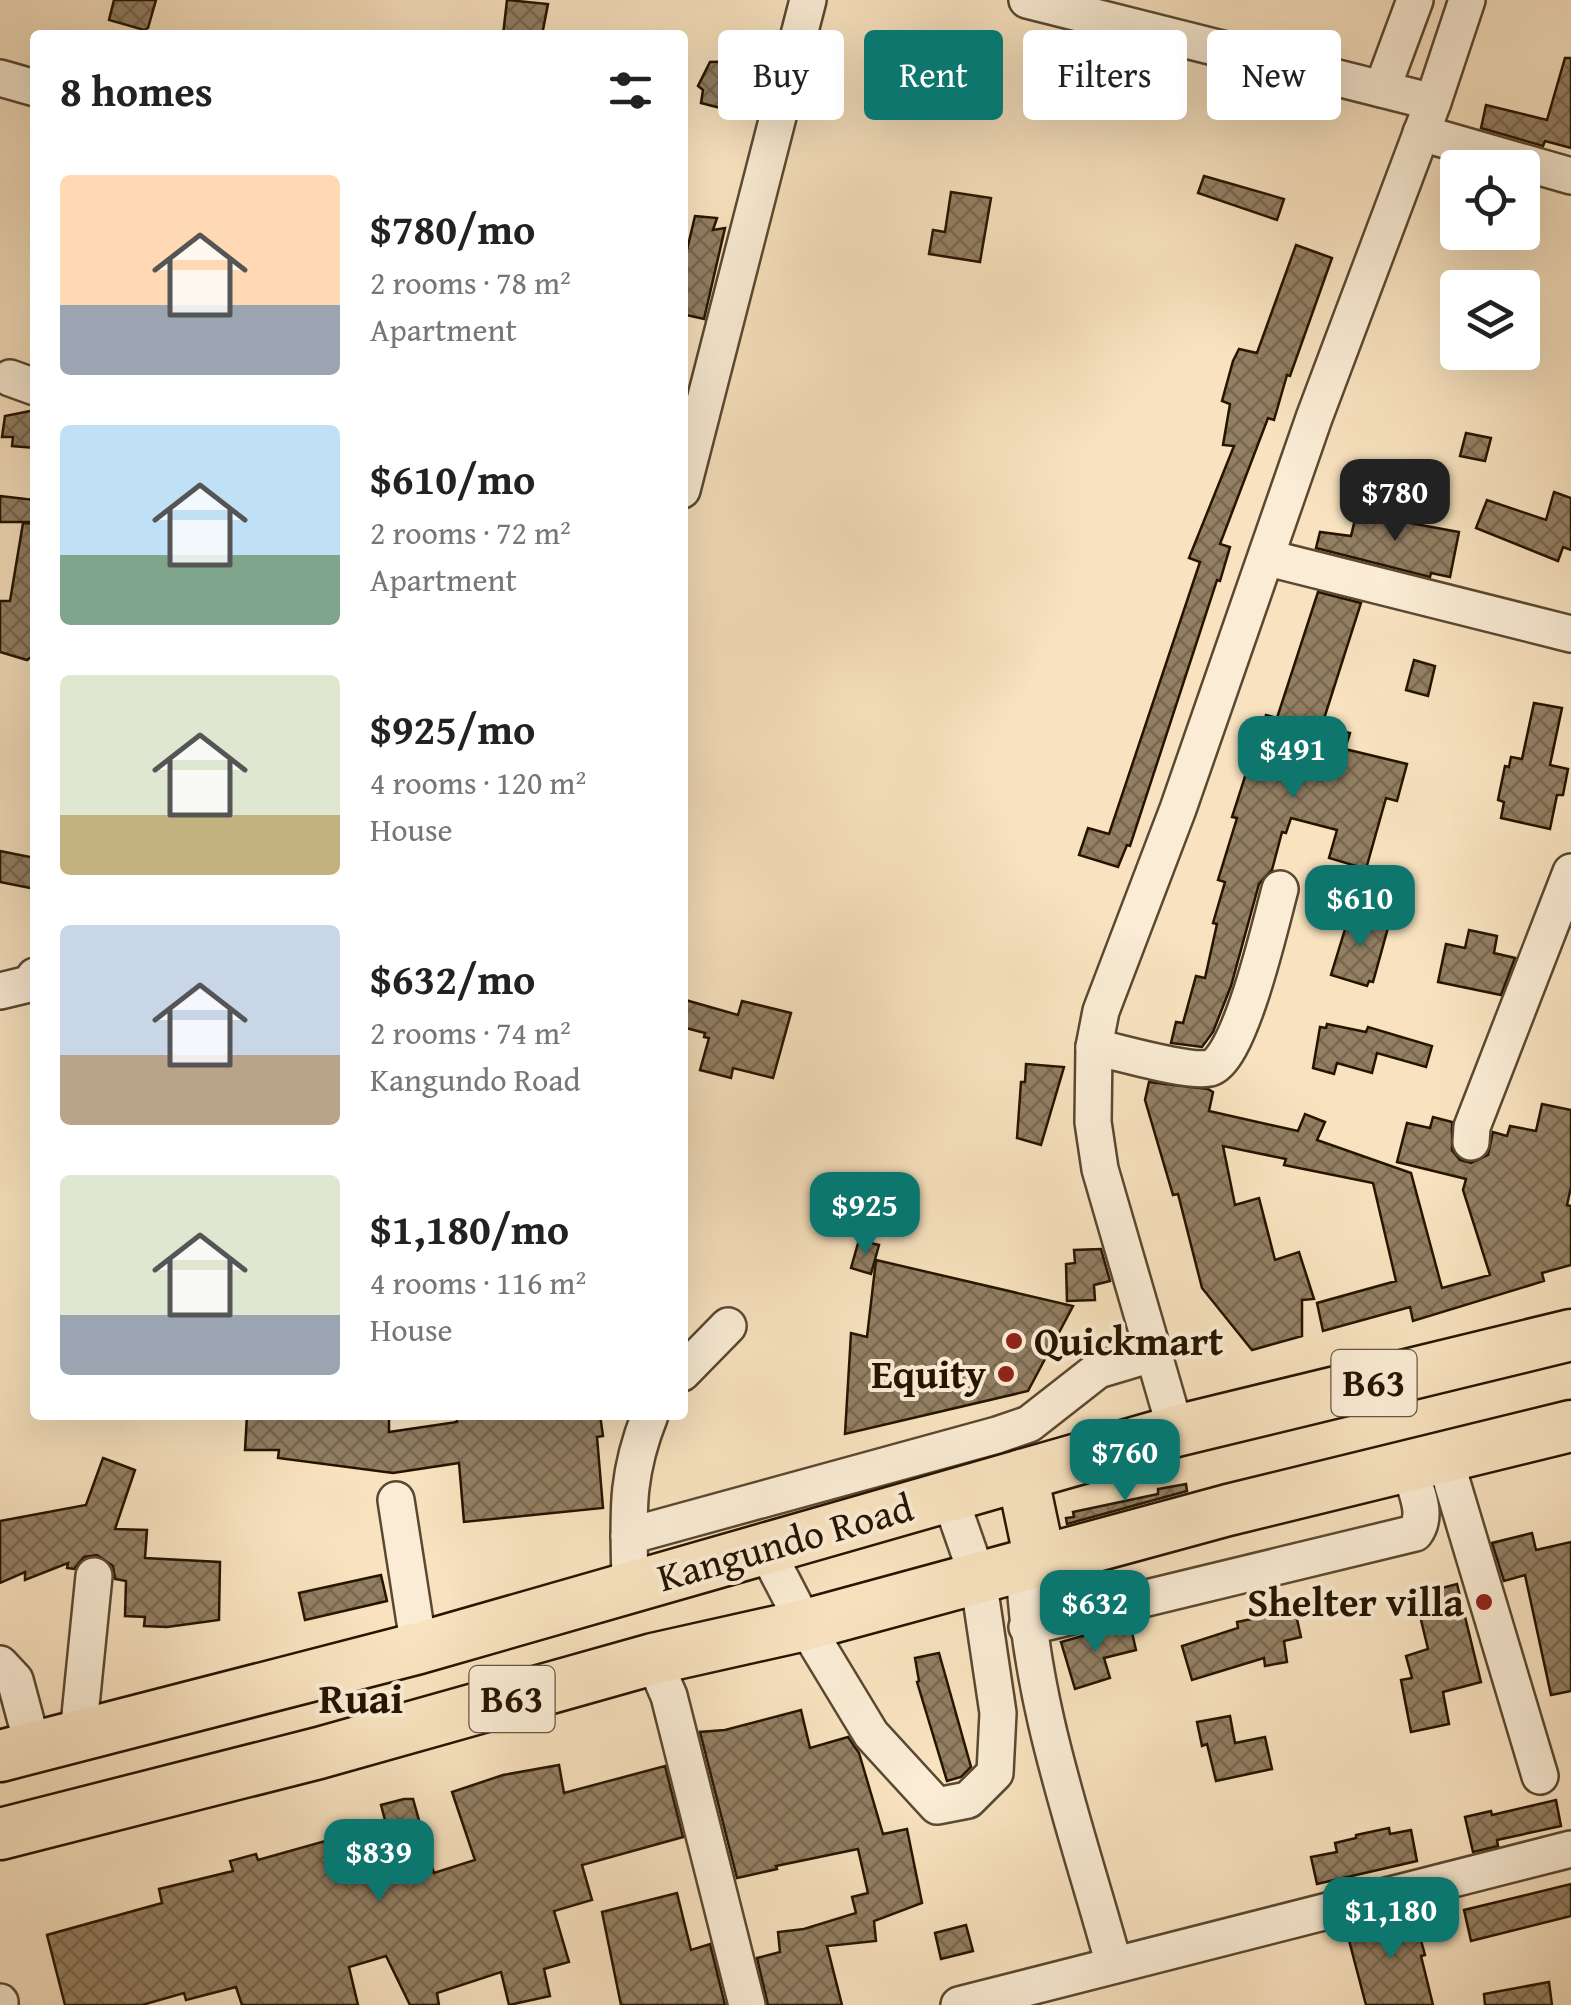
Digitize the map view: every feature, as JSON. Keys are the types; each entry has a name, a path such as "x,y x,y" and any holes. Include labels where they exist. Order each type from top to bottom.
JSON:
{"highway":[{"name":"Kangundo Road","path":"37,1746 420,1648 1176,1431 1571,1335"},
{"name":"Kangundo Road","path":"0,1834 319,1753 653,1659 805,1626 1228,1510 1571,1426"},
{"path":"1014,1568 1022,1474"}],"street":[{"path":"689,436 808,0"},
{"path":"1027,0 1382,89 1427,117 1571,176"},
{"path":"1382,89 1415,0"},
{"path":"1176,1431 1100,1169 1093,1122 1094,1047 1102,1012 1466,0"},
{"path":"0,78 30,87"},
{"path":"1268,558 1571,634"},
{"path":"1471,1142 1472,1127 1571,872"},
{"path":"1094,1047 1179,1066 1209,1068 1221,1062 1238,1035 1280,889"},
{"path":"0,991 30,983"},
{"path":"688,1366 728,1326"},
{"path":"630,1536 1029,1424 1098,1370 1155,1354"},
{"path":"630,1586 629,1486 635,1453 648,1420"},
{"path":"1027,1627 1415,1533 1422,1524 1427,1464"},
{"path":"1427,1464 1540,1776"},
{"path":"949,1496 1014,1568 1048,1735 1114,1965"},
{"path":"396,1500 420,1648"},
{"path":"765,1548 805,1626 882,1750 937,1806 968,1800 995,1773 1014,1568"},
{"path":"37,1746 94,1576"},
{"path":"653,1659 669,1696 747,2005"},
{"path":"0,1664 15,1680 37,1746"},
{"path":"959,2005 1571,1849"}],"building":[{"path":"114,0 156,0 148,28 109,20"},
{"path":"507,0 548,4 543,30 504,30"},
{"path":"1565,58 1571,58 1571,148 1545,141 1543,146 1481,128 1486,105 1547,120"},
{"path":"710,62 718,62 718,107 701,103 703,90 698,86"},
{"path":"1204,176 1284,199 1277,220 1198,193"},
{"path":"951,192 991,198 980,262 929,254 933,230 945,232"},
{"path":"695,216 717,218 713,230 725,228 704,319 688,315 688,246"},
{"path":"1296,245 1332,258 1274,420 1268,418 1220,544 1230,547 1220,581 1217,580 1130,846 1127,845 1118,867 1079,855 1088,828 1109,834 1200,562 1189,558 1234,446 1223,445 1230,404 1222,401 1233,361 1239,349 1257,353"},
{"path":"30,411 30,448 12,446 13,437 2,437 5,416"},
{"path":"1466,433 1491,438 1485,461 1460,456"},
{"path":"1554,492 1571,498 1571,550 1563,547 1558,561 1476,528 1487,500 1546,520"},
{"path":"0,496 30,499 30,522 0,522"},
{"path":"1358,507 1400,515 1399,521 1459,532 1450,577 1431,573 1430,577 1316,548 1320,532 1351,536"},
{"path":"23,523 30,524 27,660 0,652 0,601 10,601"},
{"path":"1318,592 1361,603 1322,725 1350,733 1345,749 1407,764 1397,801 1386,798 1366,869 1329,858 1337,830 1291,818 1286,833 1282,832 1272,870 1259,884 1231,986 1213,1032 1202,1047 1171,1043 1176,1022 1183,1023 1196,976 1205,978 1217,924 1213,923 1225,882 1218,880 1237,818 1232,817 1250,761 1247,760 1255,730 1261,732 1266,715 1277,718"},
{"path":"1414,660 1435,666 1428,696 1406,690"},
{"path":"1534,703 1562,708 1550,765 1568,769 1563,795 1557,795 1550,829 1501,818 1504,802 1498,800 1505,766 1509,767 1511,757 1522,759"},
{"path":"0,851 30,857 30,888 0,882"},
{"path":"1350,913 1389,924 1373,982 1369,981 1367,986 1331,975"},
{"path":"1469,930 1497,936 1494,953 1515,958 1501,995 1438,982 1446,944 1465,948"},
{"path":"688,1001 738,1015 742,1001 791,1013 773,1078 733,1068 731,1078 700,1070 709,1038 704,1037 705,1033 688,1029"},
{"path":"1327,1024 1366,1032 1368,1027 1432,1046 1426,1067 1377,1053 1372,1073 1337,1063 1334,1074 1313,1068 1320,1027 1326,1028"},
{"path":"1026,1064 1064,1067 1041,1145 1017,1138"},
{"path":"1149,1082 1208,1089 1213,1092 1209,1111 1298,1131 1305,1114 1325,1122 1317,1140 1411,1173 1442,1288 1490,1275 1463,1190 1466,1179 1397,1162 1407,1123 1430,1128 1433,1117 1452,1122 1452,1150 1460,1160 1471,1163 1488,1155 1493,1132 1507,1136 1510,1126 1536,1131 1542,1104 1571,1110 1571,1187 1567,1205 1571,1206 1571,1265 1542,1273 1544,1281 1413,1321 1410,1307 1323,1331 1317,1303 1396,1281 1373,1183 1284,1165 1286,1159 1223,1146 1235,1205 1259,1198 1275,1260 1299,1252 1314,1299 1302,1300 1302,1336 1252,1350 1202,1288 1178,1194 1173,1195 1145,1100"},
{"path":"859,1240 879,1245 871,1274 851,1268"},
{"path":"1101,1249 1110,1281 1094,1285 1095,1300 1067,1301 1066,1264 1075,1263 1074,1250"},
{"path":"876,1260 1073,1306 1028,1391 845,1434 851,1333 867,1337"},
{"path":"247,1420 389,1420 389,1432 457,1420 601,1420 603,1436 597,1437 603,1508 464,1522 459,1463 393,1473 278,1458 279,1450 245,1450"},
{"path":"103,1458 135,1470 115,1529 147,1530 145,1558 220,1562 219,1620 167,1627 144,1626 145,1617 125,1616 126,1581 115,1579 113,1566 97,1555 84,1557 74,1569 67,1568 68,1563 25,1580 25,1572 0,1583 0,1521 86,1505"},
{"path":"1186,1484 1187,1491 1067,1524 1066,1518 1074,1517 1073,1512"},
{"path":"1532,1533 1536,1550 1571,1542 1571,1691 1551,1695 1525,1575 1504,1581 1492,1543"},
{"path":"381,1575 387,1601 305,1620 299,1593"},
{"path":"1457,1584 1481,1682 1443,1692 1449,1724 1411,1732 1401,1680 1412,1678 1406,1656 1428,1649 1415,1595"},
{"path":"1295,1610 1301,1637 1284,1641 1287,1662 1265,1666 1264,1658 1192,1680 1182,1646 1238,1628 1237,1622"},
{"path":"1131,1628 1136,1650 1104,1658 1110,1678 1075,1689 1061,1642"},
{"path":"939,1653 971,1767 961,1777 947,1781 917,1682 915,1658"},
{"path":"801,1710 810,1748 848,1737 859,1753 883,1834 907,1829 922,1903 874,1921 876,1941 827,1946 842,2005 768,2005 757,1958 780,1952 778,1932 804,1929 856,1913 852,1897 868,1893 858,1849 737,1878 700,1732 725,1730"},
{"path":"1230,1716 1235,1743 1265,1737 1272,1769 1216,1781 1197,1722"},
{"path":"559,1765 564,1793 665,1766 683,1837 582,1865 592,1900 554,1911 569,1962 544,1969 550,1996 509,2005 501,1972 437,1993 439,2005 410,2005 386,1956 349,1967 358,2005 242,2005 236,1987 186,2000 184,1993 142,2005 65,2005 47,1935 162,1903 159,1889 233,1871 230,1861 256,1854 258,1860 386,1824 381,1805 404,1799 413,1799 434,1873 475,1860 452,1792 503,1775"},
{"path":"1556,1800 1561,1826 1497,1840 1498,1846 1473,1852 1465,1817"},
{"path":"1389,1828 1390,1834 1411,1830 1417,1861 1317,1884 1311,1857 1337,1852 1335,1843 1356,1835"},
{"path":"1571,1884 1571,1916 1471,1941 1464,1910"},
{"path":"677,1893 691,1950 710,1944 725,2005 621,2005 602,1912"},
{"path":"1413,1911 1433,2005 1366,2005 1346,1929"},
{"path":"966,1925 973,1951 941,1959 935,1933"},
{"path":"1549,1982 1552,2005 1485,2005 1484,1994"}],"place":[{"name":"Quickmart","path":"1014,1341"},
{"name":"Equity","path":"1006,1374"},
{"name":"Shelter villa","path":"1484,1602"}],"district":[{"name":"Ruai","path":"361,1698"}]}
